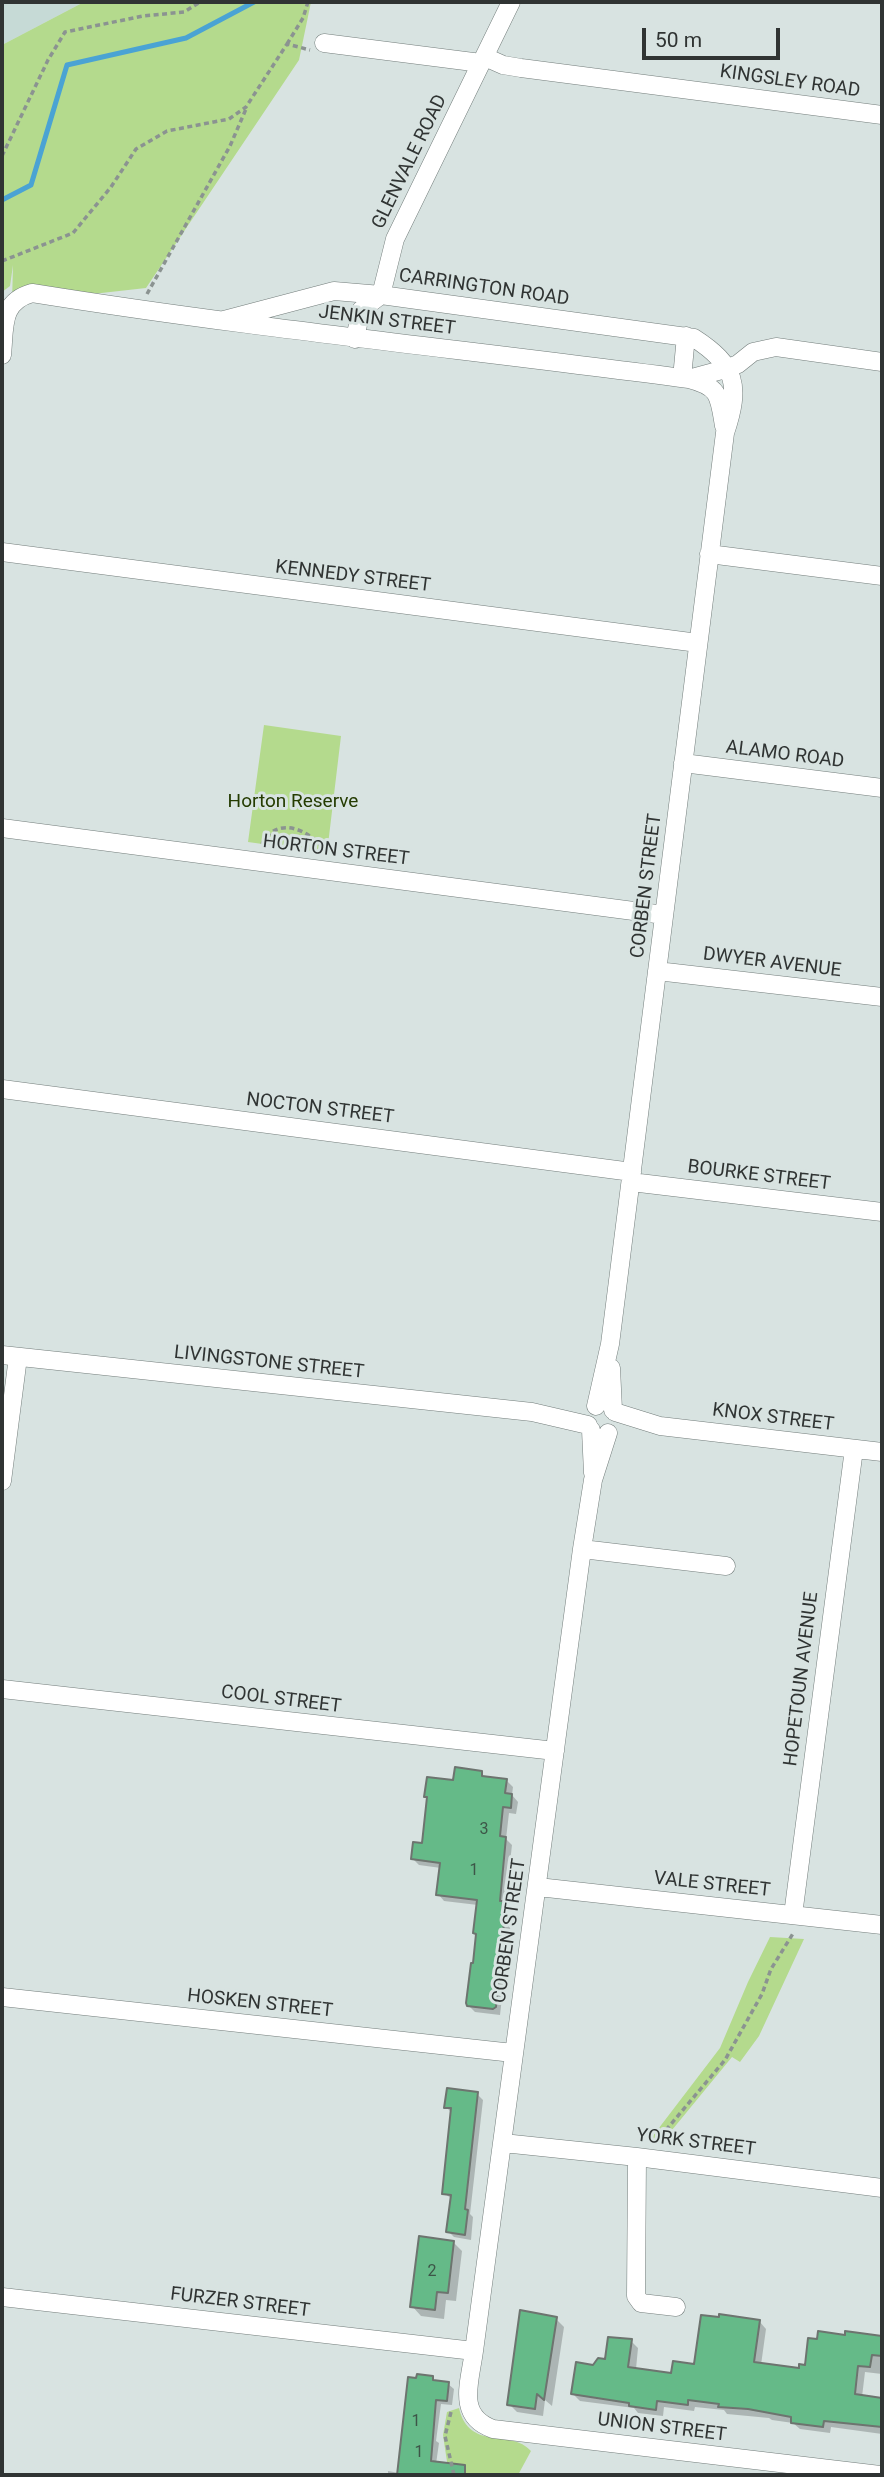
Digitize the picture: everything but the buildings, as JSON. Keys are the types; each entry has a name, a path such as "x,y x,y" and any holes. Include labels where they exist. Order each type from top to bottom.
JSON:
{"street":[{"name":"GLENVALE ROAD","path":"355,339 361,310 381,295 395,239 511,2"},
{"name":"KINGSLEY ROAD","path":"318,47 483,60 522,68 882,116"},
{"name":"CARRINGTON ROAD","path":"224,320 334,291 381,295 686,336 715,351 729,368"},
{"name":"JENKIN STREET","path":"2,355 7,312 12,303 32,293 355,339 685,378 707,384 715,391 721,407 724,433"},
{"path":"686,336 685,378 729,368 753,352 776,347 882,362"},
{"path":"724,433 732,412 734,392 729,368"},
{"name":"CORBEN STREET","path":"470,2388 513,2053 602,1420 724,433"},
{"name":"KENNEDY STREET","path":"2,552 698,643"},
{"path":"709,554 882,576"},
{"name":"ALAMO ROAD","path":"683,763 882,788"},
{"name":"HORTON STREET","path":"2,828 664,915"},
{"name":"DWYER AVENUE","path":"657,971 882,997"},
{"name":"NOCTON STREET","path":"2,1089 631,1177"},
{"name":"BOURKE STREET","path":"631,1177 882,1212"},
{"path":"2,1480 10,1356"},
{"name":"LIVINGSTONE STREET","path":"10,1356 602,1420"},
{"name":"KNOX STREET","path":"602,1420 882,1452"},
{"name":"HOPETOUN AVENUE","path":"800,1916 854,1449"},
{"path":"582,1549 726,1566"},
{"name":"COOL STREET","path":"2,1689 555,1751"},
{"name":"VALE STREET","path":"538,1887 882,1925"},
{"name":"HOSKEN STREET","path":"2,1997 513,2053"},
{"name":"YORK STREET","path":"503,2143 641,2157 882,2188"},
{"path":"641,2157 636,2296 641,2302 676,2307"},
{"name":"FURZER STREET","path":"2,2297 474,2351"},
{"name":"UNION STREET","path":"470,2388 470,2413 481,2425 493,2429 880,2475"}],"path":[{"path":"2,156 48,60 65,32 100,23 184,12 200,2"},
{"path":"138,310 230,146 246,107 303,18 308,2"},
{"path":"286,44 318,47"},
{"path":"2,261 73,233 111,187 136,149 167,131 229,119 246,107"},
{"path":"262,844 271,831 282,827 295,829 318,840 327,853"},
{"path":"641,2157 725,2060 762,1994 771,1969 800,1916"},
{"path":"451,2412 445,2436 454,2475"}],"shaded area":[{"path":"2,2 84,2 2,45"}],"green space":[{"path":"84,2 311,2 299,60 146,288 12,303 13,265 10,286 2,292 2,45"},
{"name":"Horton Reserve","path":"264,725 341,736 327,853 248,842"},
{"path":"770,1937 804,1939 759,2036 740,2062 732,2057 663,2141 649,2141 720,2048"},
{"path":"459,2408 464,2422 472,2430 481,2435 523,2444 531,2451 518,2475 449,2475 443,2435 447,2412"}],"waterway":[{"path":"2,200 31,185 67,65 186,38 254,2"}]}
